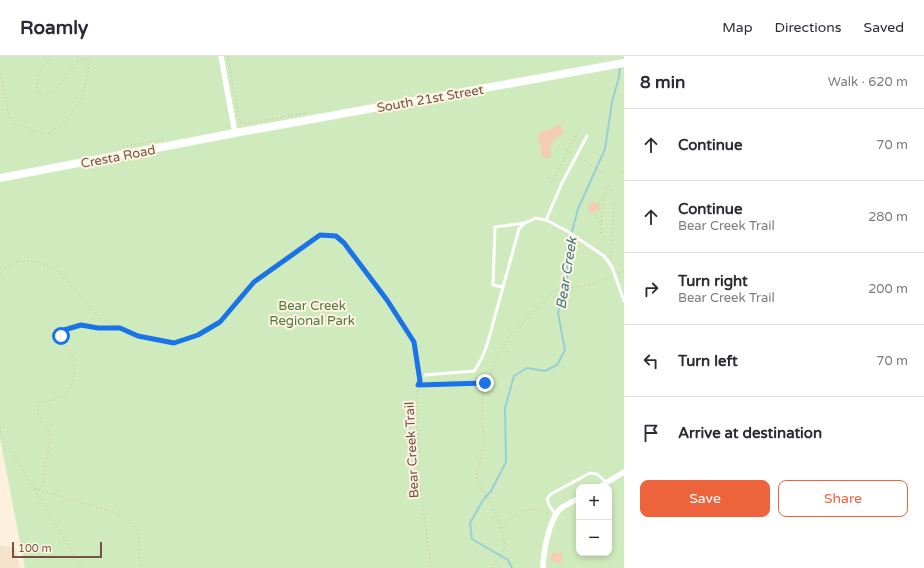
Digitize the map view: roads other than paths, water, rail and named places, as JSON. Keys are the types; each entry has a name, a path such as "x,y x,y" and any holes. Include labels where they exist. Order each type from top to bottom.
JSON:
{"main road":[{"name":"South 21st Street","path":"235,134 624,63"},
{"name":"Cresta Road","path":"0,178 235,134"}],"street":[{"path":"221,56 235,134"},
{"path":"607,483 624,472"},
{"path":"543,568 543,557 555,515 561,509 576,500"}],"lane":[{"path":"546,220 562,183 587,136"},
{"path":"503,287 493,285 495,227 524,222 536,218 546,220 567,231 604,256 612,267 624,301"},
{"path":"425,375 474,371 480,363 519,229 524,222"},
{"path":"555,515 547,499 551,494 590,473 597,474 607,483"}],"waterway":[{"name":"Bear Creek","path":"512,568 508,560 472,539 470,523 483,500 491,491 506,462 505,408 514,376 527,368 545,371 557,365 565,350 558,313 568,273 566,254 578,209 605,149 612,102 619,77 620,65"}],"park label":[{"name":"Bear Creek Regional Park","path":"312,312"}]}
